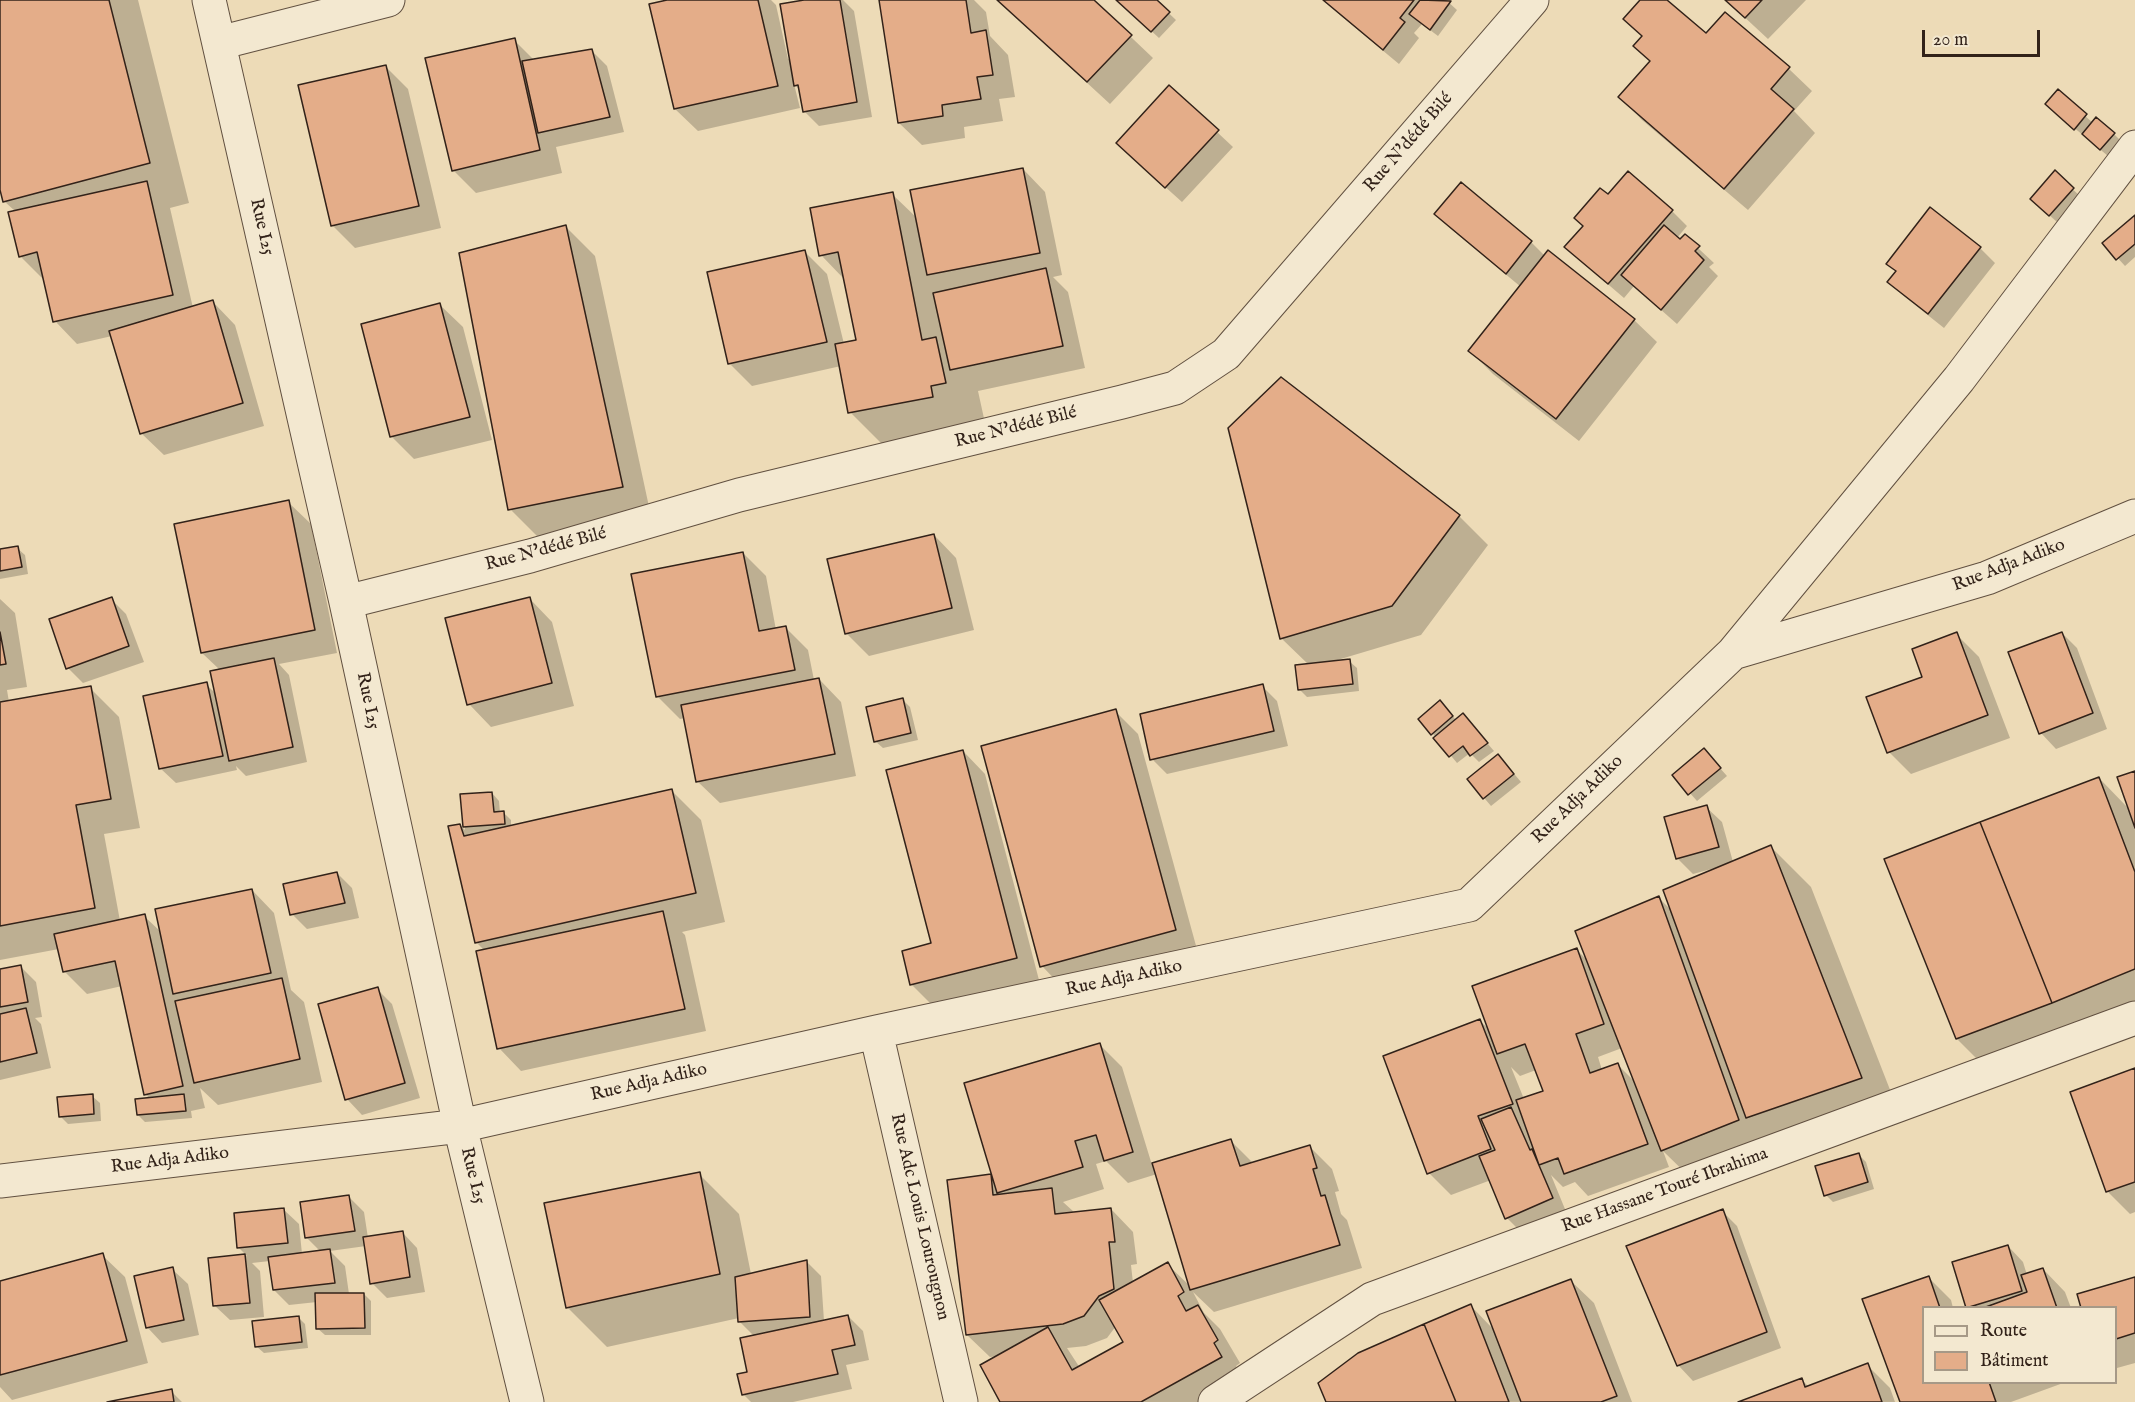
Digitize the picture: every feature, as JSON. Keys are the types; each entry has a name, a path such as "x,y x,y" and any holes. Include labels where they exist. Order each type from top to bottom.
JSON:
{"street":[{"name":"Rue I25","path":"210,0 460,1126 527,1402"},
{"path":"219,43 388,0"},
{"name":"Rue N'dédé Bilé","path":"345,603 530,556 739,495 1175,388 1226,354 1532,0"},
{"path":"1733,652 1959,379 2135,147"},
{"name":"Rue Adja Adiko","path":"0,1181 460,1126 876,1032 1469,905 1733,652 1987,578 2135,516"},
{"name":"Rue Hassane Touré Ibrahima","path":"1215,1402 1372,1299 2135,1018"},
{"name":"Rue Adc Louis Lourougnon","path":"876,1032 961,1402"}],"building":[{"path":"0,0 109,0 150,163 3,202 0,190"},
{"path":"667,0 758,0 778,86 674,109 649,4"},
{"path":"804,0 840,0 857,102 803,112 798,85 794,86 780,4"},
{"path":"879,0 966,0 971,33 986,30 993,75 977,77 981,99 942,105 943,116 898,123"},
{"path":"997,0 1094,0 1132,35 1087,82"},
{"path":"1116,0 1157,0 1170,12 1151,32"},
{"path":"1323,0 1414,0 1400,18 1405,22 1383,50"},
{"path":"1420,0 1451,1 1430,30 1409,14"},
{"path":"1640,0 1667,0 1706,33 1725,12 1790,67 1771,89 1794,109 1724,189 1618,97 1650,61 1633,46 1642,36 1623,19"},
{"path":"1725,0 1762,0 1745,18"},
{"path":"515,38 540,150 452,171 425,58"},
{"path":"592,49 610,117 538,133 522,61"},
{"path":"386,65 419,206 331,226 298,85"},
{"path":"1169,85 1219,130 1165,188 1116,143"},
{"path":"2058,89 2087,114 2074,130 2045,104"},
{"path":"2096,117 2115,133 2100,150 2082,134"},
{"path":"1023,168 1040,253 927,275 910,190"},
{"path":"2055,170 2074,188 2049,216 2030,199"},
{"path":"1628,171 1673,210 1608,284 1564,247 1583,226 1574,218 1600,188 1608,194"},
{"path":"147,181 173,295 53,322 37,252 19,257 8,212"},
{"path":"1461,182 1532,241 1506,274 1434,214"},
{"path":"893,192 922,340 936,337 946,383 931,386 933,397 848,413 835,344 856,340 838,252 819,256 810,208"},
{"path":"1930,207 1981,247 1928,314 1887,282 1896,271 1886,264"},
{"path":"2135,215 2135,244 2116,260 2102,243"},
{"path":"566,225 623,487 508,510 459,253"},
{"path":"1664,225 1680,239 1685,234 1700,246 1695,251 1704,260 1661,310 1621,275"},
{"path":"805,250 827,342 728,364 707,272"},
{"path":"1548,250 1635,319 1556,419 1468,351"},
{"path":"1046,268 1063,346 950,370 933,293"},
{"path":"213,300 243,403 140,434 109,331"},
{"path":"440,303 470,417 390,437 361,324"},
{"path":"1281,377 1460,515 1392,606 1280,639 1228,428"},
{"path":"289,500 315,630 201,653 174,524"},
{"path":"934,534 952,608 845,634 827,559"},
{"path":"18,546 22,567 0,571 0,549"},
{"path":"743,552 759,631 786,626 795,670 656,697 631,574"},
{"path":"112,597 129,646 66,669 49,619"},
{"path":"530,597 552,683 467,705 445,618"},
{"path":"0,632 6,664 0,665"},
{"path":"1957,632 1988,715 1887,753 1866,697 1922,677 1912,649"},
{"path":"2062,632 2093,713 2039,734 2008,652"},
{"path":"274,658 293,747 229,761 210,671"},
{"path":"1350,659 1353,684 1298,690 1295,665"},
{"path":"819,678 835,754 696,782 681,705"},
{"path":"207,682 223,756 159,769 143,696"},
{"path":"1263,684 1274,731 1150,760 1140,714"},
{"path":"91,686 111,799 76,805 95,908 0,926 0,702"},
{"path":"903,698 911,733 874,742 866,707"},
{"path":"1440,700 1453,716 1431,735 1418,719"},
{"path":"1116,709 1176,930 1040,967 981,746"},
{"path":"1463,713 1488,743 1470,756 1463,746 1449,757 1433,738"},
{"path":"1704,748 1721,768 1688,795 1672,775"},
{"path":"963,750 1017,958 910,985 902,951 931,943 886,770"},
{"path":"1498,754 1514,774 1483,799 1467,779"},
{"path":"2135,771 2135,828 2117,777"},
{"path":"2099,777 2135,872 2135,969 2052,1003 1980,822"},
{"path":"672,789 696,893 475,943 448,826 460,824 464,836"},
{"path":"492,792 494,812 504,811 505,824 463,827 460,794"},
{"path":"1707,805 1719,847 1676,859 1664,817"},
{"path":"1980,822 2052,1003 1956,1039 1884,859"},
{"path":"1771,845 1862,1078 1746,1118 1663,890"},
{"path":"337,872 345,903 290,915 283,884"},
{"path":"252,889 271,973 173,994 155,909"},
{"path":"1659,896 1739,1120 1661,1151 1575,931"},
{"path":"663,911 685,1009 497,1049 476,951"},
{"path":"145,914 183,1086 144,1095 115,961 63,972 54,934"},
{"path":"1577,948 1604,1024 1576,1034 1590,1073 1618,1063 1648,1144 1564,1174 1558,1158 1539,1165 1516,1100 1543,1091 1525,1044 1497,1054 1472,986"},
{"path":"21,965 28,1002 0,1007 0,969"},
{"path":"282,978 300,1059 194,1083 175,1001"},
{"path":"378,987 405,1083 345,1100 318,1004"},
{"path":"26,1008 37,1053 0,1062 0,1014"},
{"path":"1480,1019 1513,1104 1478,1116 1491,1149 1427,1174 1383,1056"},
{"path":"1100,1043 1133,1152 1104,1161 1096,1135 1075,1141 1083,1167 997,1193 964,1083"},
{"path":"2135,1068 2135,1182 2106,1192 2070,1092"},
{"path":"93,1094 94,1114 59,1117 57,1097"},
{"path":"184,1094 186,1111 137,1115 135,1099"},
{"path":"1511,1107 1553,1198 1505,1219 1479,1156 1495,1150 1481,1119"},
{"path":"1231,1139 1240,1166 1310,1145 1317,1168 1313,1169 1321,1196 1325,1195 1340,1245 1190,1290 1152,1163"},
{"path":"1859,1153 1868,1182 1824,1196 1815,1166"},
{"path":"700,1172 720,1274 566,1308 544,1203"},
{"path":"991,1174 993,1195 1052,1188 1055,1214 1111,1208 1115,1242 1109,1242 1114,1289 1099,1296 1084,1316 1063,1324 966,1335 947,1180"},
{"path":"349,1195 355,1231 305,1238 300,1202"},
{"path":"284,1208 288,1243 237,1248 234,1213"},
{"path":"1723,1209 1767,1332 1677,1366 1626,1246"},
{"path":"403,1231 410,1277 370,1284 363,1237"},
{"path":"2008,1245 2022,1291 1973,1306 1965,1306 1952,1262"},
{"path":"330,1249 335,1283 273,1290 268,1257"},
{"path":"103,1253 127,1341 0,1375 0,1281"},
{"path":"245,1254 250,1303 213,1306 208,1258"},
{"path":"807,1260 810,1317 738,1322 735,1277"},
{"path":"1168,1262 1184,1292 1178,1296 1186,1311 1198,1305 1218,1340 1214,1343 1222,1357 1141,1402 1000,1402 980,1365 1048,1327 1072,1370 1123,1342 1099,1300"},
{"path":"173,1267 184,1320 146,1328 134,1276"},
{"path":"2043,1268 2056,1306 1988,1306 2027,1292 2021,1275"},
{"path":"1929,1276 1939,1306 1922,1306 1922,1384 1990,1384 1996,1402 1900,1402 1862,1299"},
{"path":"2135,1277 2135,1333 2117,1339 2117,1306 2080,1306 2077,1294"},
{"path":"1571,1279 1617,1396 1601,1402 1521,1402 1486,1311"},
{"path":"315,1293 364,1293 365,1328 316,1329"},
{"path":"1471,1304 1509,1402 1456,1402 1424,1324"},
{"path":"848,1315 855,1345 832,1350 838,1374 742,1395 737,1374 747,1372 740,1338"},
{"path":"299,1316 302,1342 255,1347 252,1321"},
{"path":"1424,1324 1456,1402 1326,1402 1318,1383 1358,1353"},
{"path":"1868,1363 1882,1402 1738,1402 1802,1378 1805,1387"},
{"path":"172,1389 174,1402 107,1402"}]}
